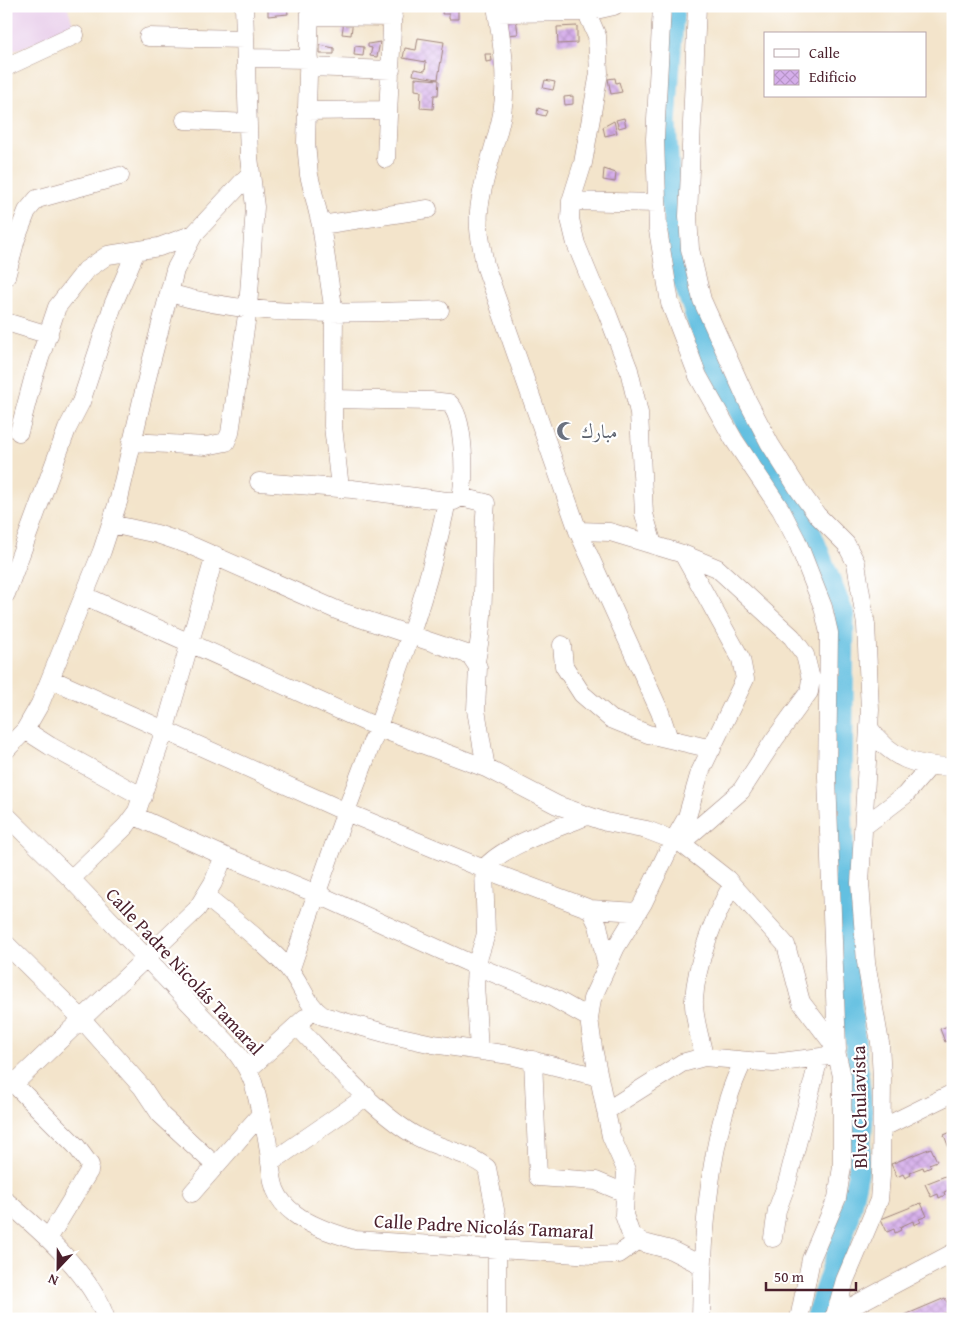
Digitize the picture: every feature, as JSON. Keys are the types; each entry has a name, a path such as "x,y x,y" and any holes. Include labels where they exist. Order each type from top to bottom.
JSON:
{"street":[{"path":"131,442 206,446 220,444 229,439 248,308 255,207 250,174 244,6"},
{"path":"614,6 585,9 497,10 504,56 505,86 502,113 478,211 479,232 485,265 578,531 660,712 669,739"},
{"path":"662,6 655,139 658,230 670,303 698,376 734,440 781,510 797,541 823,608 829,633 827,778 837,1055 842,1076 842,1167 837,1198 818,1242 807,1274 798,1319"},
{"name":"Blvd Chulavista","path":"697,6 688,216 690,249 696,283 710,321 770,444 817,515 846,544 856,563 866,625 869,728 860,883 866,962 880,1043 882,1128 878,1200 844,1280 834,1318"},
{"path":"585,9 597,36 599,73 583,164 571,201 570,219 576,244 592,284 606,310 629,370 639,413 644,514 653,545"},
{"path":"340,488 332,426 334,313 321,225 309,175 306,111 310,11 393,12 386,159"},
{"path":"6,67 75,35"},
{"path":"148,37 245,38"},
{"path":"246,58 391,70"},
{"path":"306,111 388,110"},
{"path":"185,120 248,123"},
{"path":"6,750 25,730 51,679 85,596 111,524 175,270 194,234 250,174"},
{"path":"6,277 18,232 27,212 37,198 120,176"},
{"path":"571,201 657,203"},
{"path":"321,225 428,209"},
{"path":"19,432 33,379 57,307 86,270 108,255 159,247 194,234"},
{"path":"6,594 67,429 81,402 113,305 136,251"},
{"path":"169,293 196,301 248,308 334,313 440,310"},
{"path":"6,322 49,334"},
{"path":"290,971 316,894 412,636 454,499 461,436 457,414 449,403 431,400 332,399"},
{"path":"259,482 486,503 483,539 482,635 476,662 479,676 476,710 486,768"},
{"path":"111,524 157,534 215,555 339,611 470,655 476,662"},
{"path":"578,531 610,532 682,554 717,568 792,637 805,655 811,679 810,692 774,740 741,791 678,841"},
{"path":"682,554 740,659 745,679 700,772 678,841 616,947 592,999 589,1018 611,1136 626,1170 624,1215 630,1235 638,1240 671,1250 703,1266"},
{"path":"71,878 135,816 165,729 215,555"},
{"path":"85,596 379,728 486,768 557,805 620,826 647,830 678,841 732,885 786,945 801,1002 830,1040 837,1055"},
{"path":"562,645 564,666 582,694 611,719 648,734 712,749"},
{"path":"51,679 346,812 484,869 590,909 638,912"},
{"path":"869,728 893,754 909,762 929,766 953,767"},
{"path":"25,730 71,758 143,797"},
{"path":"863,827 905,795 929,766"},
{"name":"Calle Padre Nicolás Tamaral","path":"6,815 148,957 236,1052 249,1069 255,1083 270,1163 270,1176 275,1192 294,1213 318,1228 355,1240 593,1255 619,1254 638,1240"},
{"path":"135,816 476,966 550,996 589,1018"},
{"path":"479,1050 475,996 476,966 486,934 484,869 492,860 507,851 587,816"},
{"path":"48,1240 89,1171 90,1165 76,1146 10,1080 81,1018 178,928 206,897 224,856"},
{"path":"704,1057 694,1002 698,977 718,910 732,885"},
{"path":"206,897 290,971 301,984 315,1009 323,1016 392,1035 533,1060 599,1077"},
{"path":"590,909 598,925 607,967"},
{"path":"6,944 81,1018 142,1087 160,1114 216,1166"},
{"path":"249,1069 315,1009"},
{"path":"297,1026 388,1117 418,1137 477,1160 487,1168 497,1220 497,1319"},
{"path":"606,1111 682,1063 704,1057 743,1062 773,1063 837,1055"},
{"path":"773,1238 777,1210 787,1183 819,1058"},
{"path":"533,1060 538,1177 596,1181 625,1193"},
{"path":"701,1319 706,1220 719,1132 743,1062"},
{"path":"882,1128 953,1092"},
{"path":"270,1163 367,1096"},
{"path":"192,1193 261,1114"},
{"path":"6,1201 48,1240 84,1280 98,1301 106,1319"},
{"path":"834,1318 953,1253"}],"shaded area":[{"path":"6,6 67,6 75,29 6,53"}],"building":[{"path":"268,6 277,6 277,10 285,9 285,6 287,6 288,14 268,16"},
{"path":"443,7 458,8 458,19 449,19 449,14 442,14"},
{"path":"516,17 518,34 507,35 505,18"},
{"path":"353,19 351,35 342,34 344,21"},
{"path":"577,26 577,43 558,44 557,27"},
{"path":"418,38 444,42 438,79 413,75 414,69 425,71 426,62 403,58 405,48 416,50"},
{"path":"380,42 377,57 370,56 372,48 368,47 368,44"},
{"path":"320,45 334,48 334,54 320,54"},
{"path":"355,46 364,47 363,56 354,55"},
{"path":"485,54 491,54 492,61 486,62"},
{"path":"415,78 439,80 438,95 434,95 433,109 420,108 421,91 415,90"},
{"path":"615,78 616,83 619,82 622,92 611,94 608,79"},
{"path":"545,80 555,82 553,90 543,88"},
{"path":"573,96 573,104 565,105 564,97"},
{"path":"538,108 547,111 545,116 537,114"},
{"path":"624,118 626,126 619,128 616,120"},
{"path":"614,121 617,133 605,136 603,127"},
{"path":"604,169 616,173 615,182 603,180"},
{"path":"953,1024 953,1039 945,1042 940,1029"},
{"path":"953,1131 953,1147 949,1148 944,1135"},
{"path":"931,1148 937,1161 929,1164 931,1167 924,1170 923,1167 910,1172 911,1175 905,1178 903,1174 897,1177 891,1164"},
{"path":"953,1173 953,1188 944,1192 945,1195 939,1198 938,1194 931,1197 925,1184"},
{"path":"921,1203 927,1216 919,1219 921,1222 914,1225 913,1221 900,1227 901,1230 895,1233 894,1229 887,1232 881,1219"},
{"path":"945,1298 951,1311 943,1314 945,1318 907,1319 905,1315"}],"waterway":[{"path":"674,6 666,123 671,206 683,280 707,349 745,422 801,508 844,615 842,799 846,950 863,1119 858,1173 847,1223 815,1319"}],"place":[{"name":"مبارك","path":"566,431"}]}
